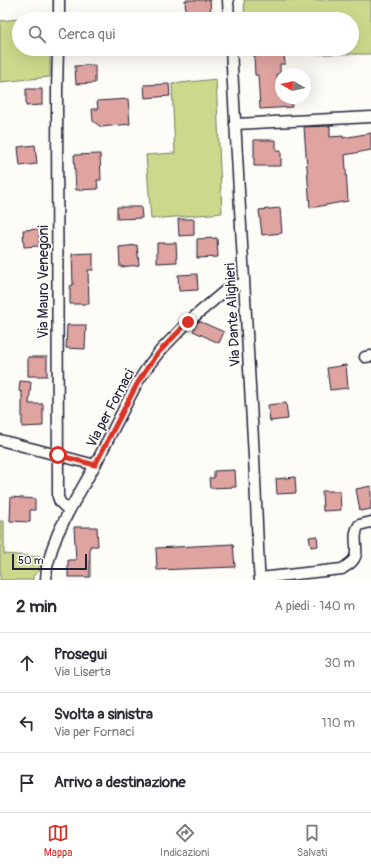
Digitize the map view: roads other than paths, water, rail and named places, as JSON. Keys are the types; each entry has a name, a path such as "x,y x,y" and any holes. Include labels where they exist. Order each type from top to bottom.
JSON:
{"street":[{"path":"58,12 59,0"},
{"path":"228,0 229,12"},
{"name":"Via Mauro Venegoni","path":"58,56 58,497 60,502 69,511"},
{"name":"Via Dante Alighieri","path":"231,56 260,579"},
{"path":"236,124 371,117"},
{"name":"Via per Fornaci","path":"46,580 47,567 58,533 137,384 149,365 160,351 188,322 227,289 244,284"},
{"path":"0,440 95,465"},
{"path":"260,579 342,569 355,558 356,529 359,525 371,522"}]}
